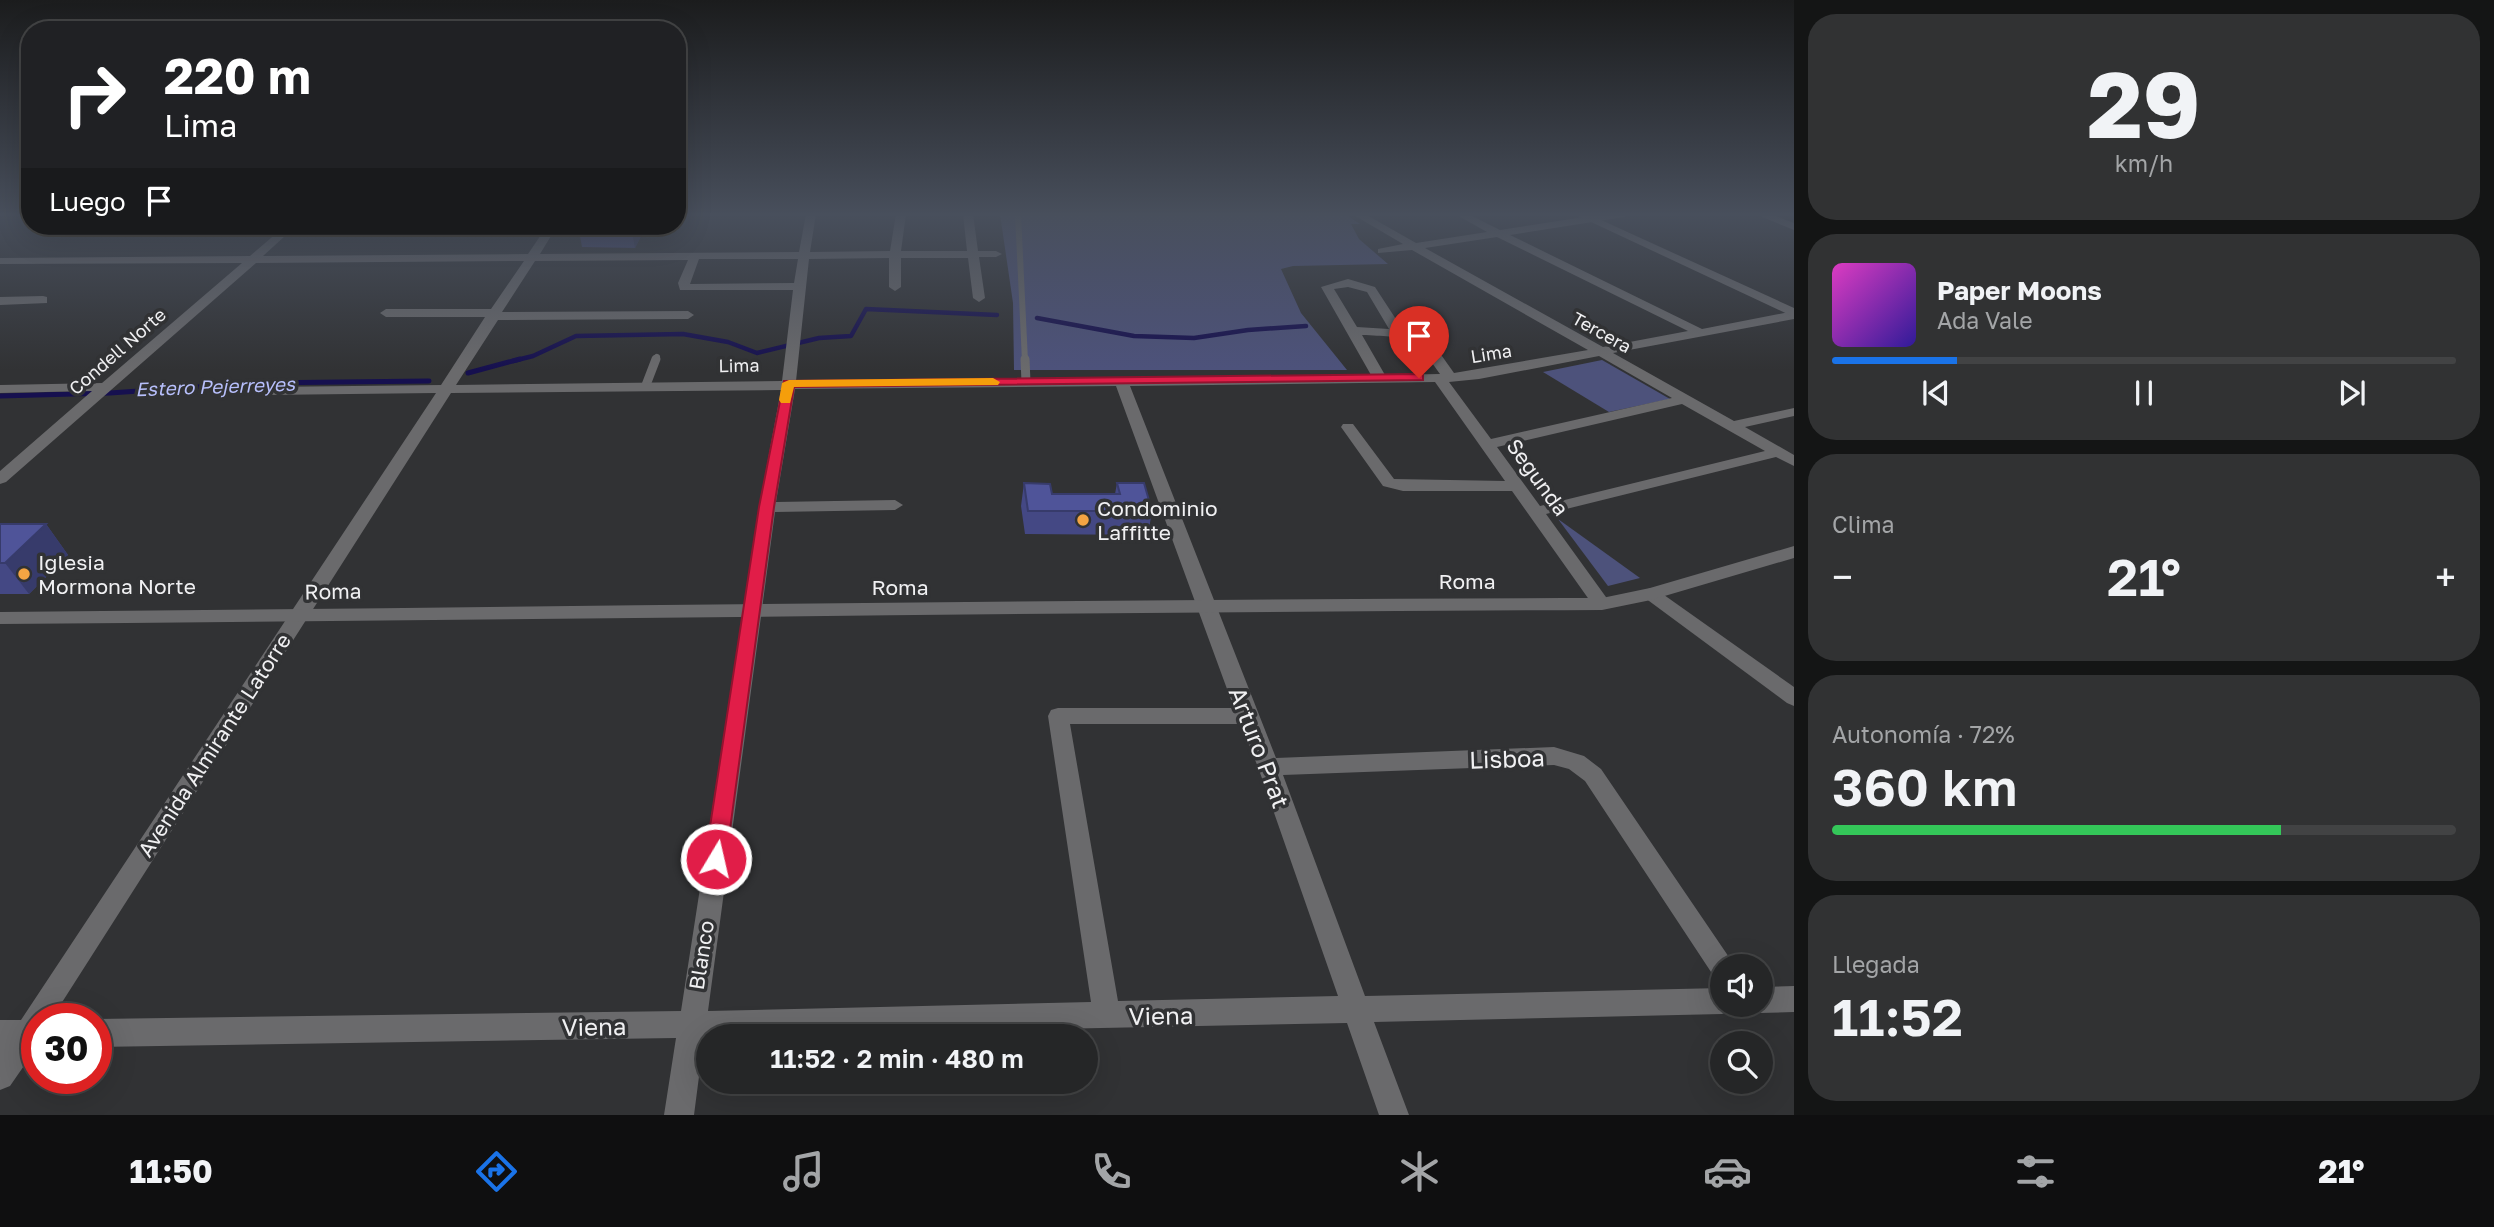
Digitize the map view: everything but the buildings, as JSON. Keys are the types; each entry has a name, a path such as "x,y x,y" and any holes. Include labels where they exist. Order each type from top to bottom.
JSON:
{"street":[{"name":"Condell Norte","path":"0,479 245,266"},
{"name":"Avenida Almirante Latorre","path":"44,1003 526,266"},
{"path":"691,306 684,287 692,266"},
{"name":"Blanco","path":"679,1115 767,507 789,383 802,266"},
{"path":"895,266 895,287"},
{"path":"975,266 979,298"},
{"name":"Tercera","path":"1445,266 1794,461"},
{"path":"1566,266 1701,333"},
{"path":"1690,266 1794,314"},
{"path":"1380,378 1327,286 1357,284 1371,290 1398,333"},
{"path":"386,313 492,315 691,306 799,286"},
{"path":"0,301 43,300"},
{"name":"Lima","path":"266,391 789,383 1444,378 1479,376 1794,314"},
{"path":"1352,331 1398,333"},
{"name":"Segunda","path":"1398,333 1427,345 1444,378 1486,445 1602,604"},
{"name":"Arturo Prat","path":"1121,380 1247,716 1269,766 1394,1115"},
{"path":"0,389 99,392"},
{"path":"1486,445 1685,399"},
{"path":"1732,426 1794,412"},
{"path":"1348,427 1389,484 1517,486"},
{"path":"1536,512 1778,452"},
{"path":"767,507 895,505"},
{"name":"Roma","path":"0,618 959,610 1205,605 1602,604 1651,594 1794,552"},
{"path":"1651,594 1794,698"},
{"path":"1107,1016 1058,716 1247,716"},
{"name":"Lisboa","path":"1269,766 1554,756 1576,762 1593,775 1714,954"},
{"path":"1773,1000 1794,999"},
{"name":"Viena","path":"112,1032 691,1024 1710,1001"},
{"name":"Avenida Almirante Latorre","path":"0,1076 21,1039"}],"lane":[{"path":"1020,266 1026,382"},
{"path":"646,385 657,357"}],"shaded area":[{"path":"1008,266 1293,266 1281,269 1301,313 1347,370 1014,370 1013,303"},
{"path":"1602,360 1670,399 1609,412 1543,372"},
{"path":"1558,519 1640,578 1608,586"}],"waterway":[{"name":"Estero Pejerreyes","path":"513,361 533,356 576,336 683,334 728,342 757,353 819,338 851,336 866,309 997,315"},
{"name":"Estero Pejerreyes","path":"1037,318 1134,336 1194,338 1248,330 1306,326"},
{"name":"Estero Pejerreyes","path":"468,373 520,359"},
{"name":"Estero Pejerreyes","path":"0,396 110,393 255,383 429,381"}],"slow traffic":[{"path":"786,400 789,383 993,382"}],"place":[{"name":"Condominio Laffitte","path":"1083,520"},
{"name":"Iglesia Mormona Norte","path":"24,574"}],"route":[{"path":"716,859 767,507 789,383 1419,378"}]}
